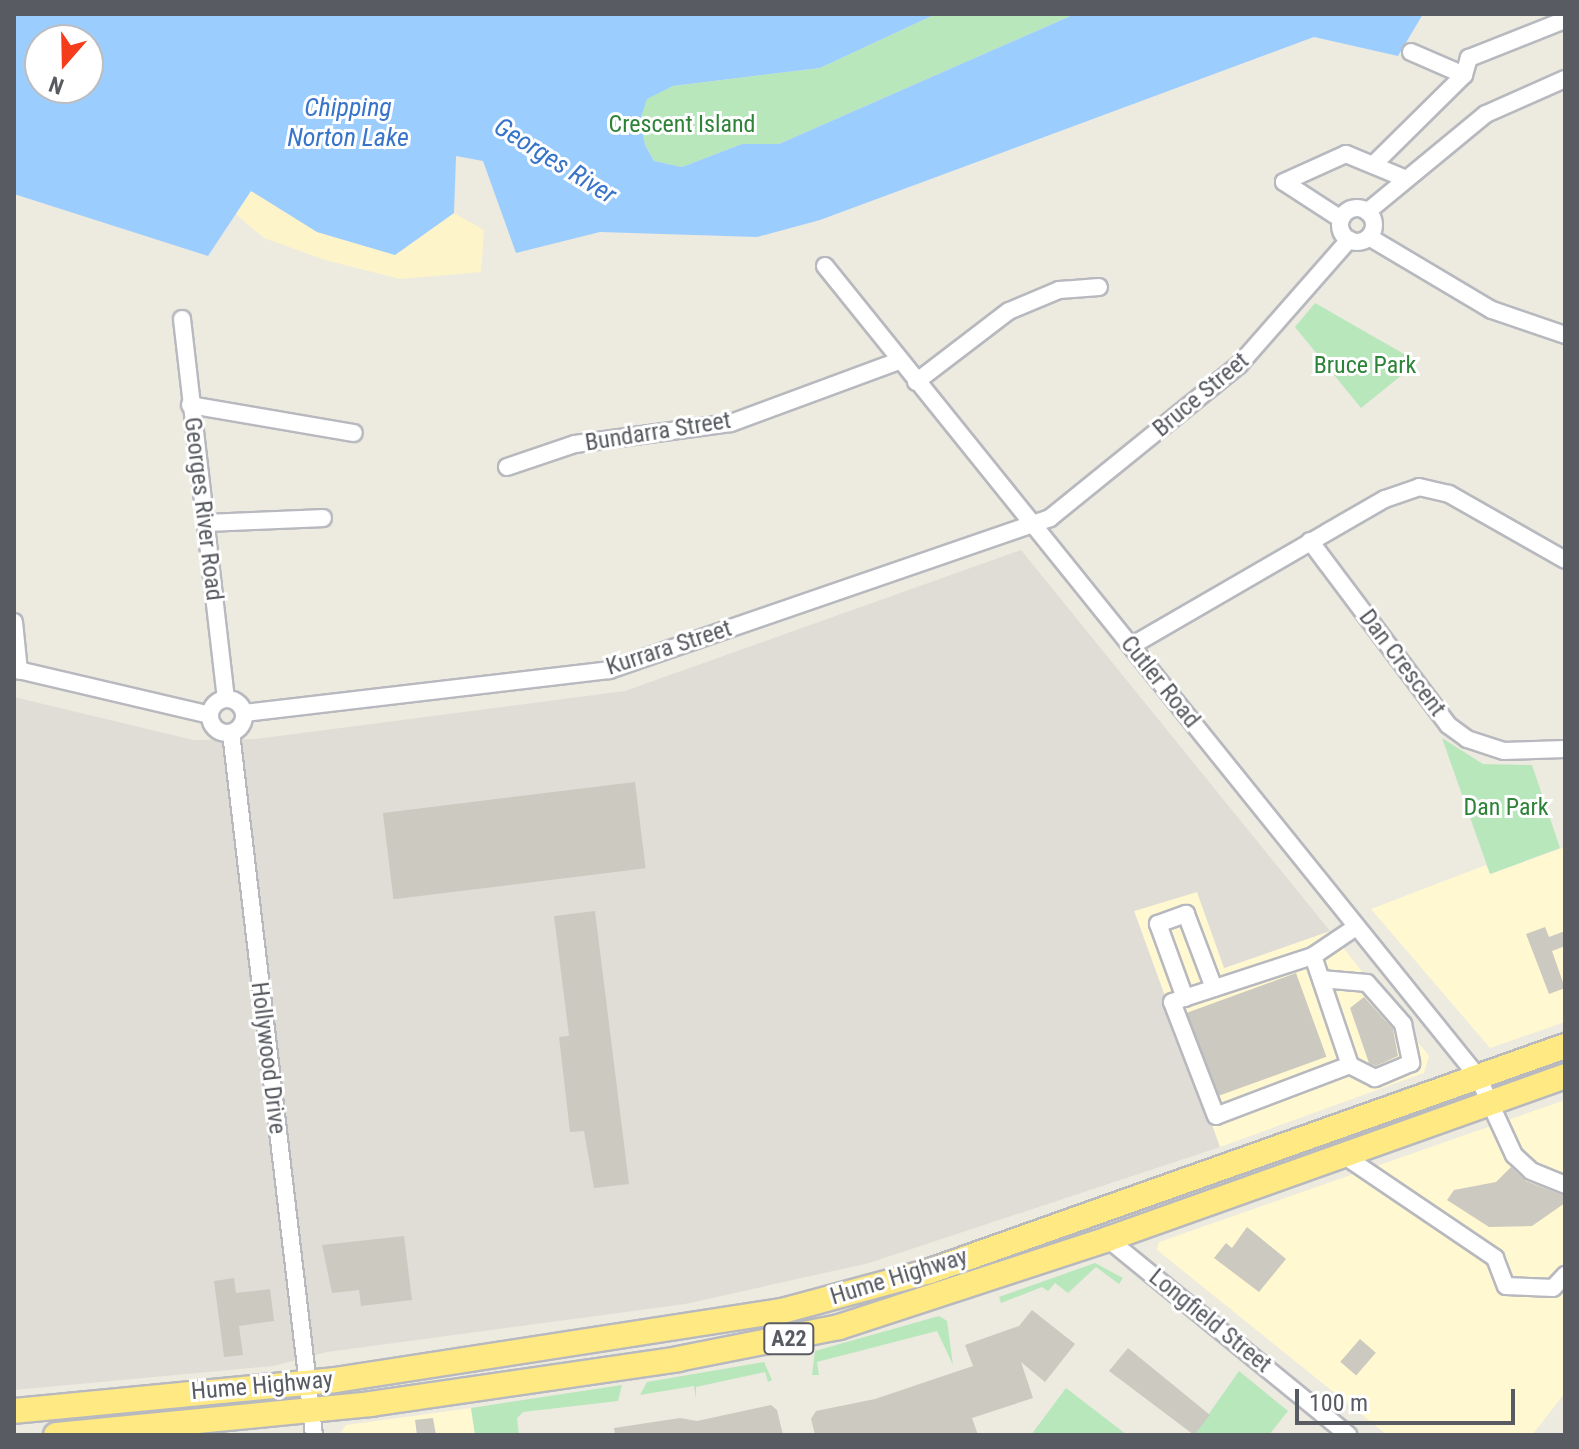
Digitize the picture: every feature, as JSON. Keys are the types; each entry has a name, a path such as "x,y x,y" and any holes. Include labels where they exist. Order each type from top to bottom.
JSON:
{"highway":[{"name":"Hume Highway","path":"14,1411 307,1383 708,1325 856,1292 1565,1046"},
{"name":"Hume Highway","path":"56,1435 311,1410 678,1359 807,1335 928,1301 1565,1076"}],"street":[{"path":"1375,163 1464,75 1469,58 1565,20"},
{"path":"1411,52 1464,75"},
{"path":"1367,212 1404,178 1486,114 1565,79"},
{"path":"1341,219 1284,182 1346,154 1375,163 1404,178"},
{"path":"1341,219 1352,209 1367,212 1373,221 1369,237"},
{"path":"1341,219 1342,233 1349,240 1369,237 1492,310 1565,335"},
{"name":"Bruce Street","path":"1031,524 1050,518 1239,365 1349,240"},
{"name":"Cutler Road","path":"825,266 1478,1077 1514,1155 1531,1171 1565,1185"},
{"path":"916,382 1009,311 1059,290 1099,287"},
{"name":"Georges River Road","path":"182,319 226,698"},
{"name":"Bundarra Street","path":"507,467 575,444 731,423 899,361"},
{"path":"190,405 354,433"},
{"path":"1131,646 1385,499 1419,487 1449,494 1565,560"},
{"path":"208,523 323,518"},
{"name":"Kurrara Street","path":"244,713 625,666 1031,524"},
{"name":"Dan Crescent","path":"1310,541 1448,725 1467,739 1504,751 1565,749"},
{"path":"14,622 17,670 210,715"},
{"path":"226,698 240,704 244,713 243,724 231,733 216,729 210,715 213,706 226,698"},
{"name":"Hollywood Drive","path":"231,733 314,1435"},
{"path":"1185,998 1158,924 1186,914 1214,988"},
{"path":"1350,1065 1216,1116 1172,1002 1313,956 1356,927"},
{"path":"1313,956 1350,1065 1375,1078 1411,1063 1403,1024 1367,983 1321,979"},
{"path":"1343,1155 1495,1258 1506,1286 1553,1288 1565,1275"},
{"name":"Longfield Street","path":"1108,1239 1348,1435"}],"shaded area":[{"path":"1021,550 1330,931 1224,968 1197,892 1134,911 1220,1147 869,1263 685,1304 327,1352 273,1366 14,1390 14,697 193,740 256,739 625,691"},
{"path":"1565,847 1565,1022 1490,1048 1371,909 1486,865 1491,874"},
{"path":"1197,892 1225,968 1330,931 1429,1056 1424,1073 1220,1147 1134,911"},
{"path":"1565,1100 1565,1393 1532,1435 1387,1435 1157,1250 1159,1242"},
{"path":"471,1408 475,1435 339,1435 346,1425"}],"green space":[{"name":"Crescent Island","path":"936,14 1075,14 779,144 742,144 682,167 654,161 645,145 640,120 646,99 673,86 820,68"},
{"name":"Bruce Park","path":"1315,303 1418,362 1361,408 1295,327"},
{"name":"Dan Park","path":"1442,738 1483,764 1532,765 1560,848 1490,874"},
{"path":"1095,1263 1123,1278 1119,1284 1096,1267 1068,1293 1055,1283 1048,1291 1042,1287 1001,1303 999,1297"},
{"path":"939,1316 947,1321 953,1365 937,1331 817,1362 819,1375 812,1375 815,1351"},
{"path":"764,1362 772,1380 768,1382 765,1372 696,1387 696,1399 694,1386 640,1395 647,1382"},
{"path":"1239,1371 1288,1411 1269,1435 1194,1435"},
{"path":"622,1385 618,1401 523,1412 517,1418 519,1435 475,1435 471,1408"},
{"path":"1066,1388 1127,1435 1031,1435"}],"sand":[{"path":"251,191 317,232 395,255 454,213 484,230 481,272 400,279 325,260 264,238 239,217 236,213"}],"water":[{"name":"Chipping Norton Lake","path":"14,14 936,14 820,68 673,86 647,99 640,120 645,145 654,161 682,167 742,144 779,144 1075,14 1423,14 1398,56 1314,37 820,220 757,237 600,232 516,253 483,161 456,156 454,213 395,255 317,232 251,191 208,256 14,194"}],"building":[{"path":"635,782 646,868 393,899 383,813"},
{"path":"595,911 629,1184 594,1188 584,1131 570,1132 559,1037 569,1036 554,916"},
{"path":"1545,927 1549,937 1565,931 1565,946 1552,951 1565,988 1549,994 1526,934"},
{"path":"1296,973 1326,1057 1217,1096 1187,1013"},
{"path":"1364,997 1393,1029 1398,1056 1376,1066 1369,1063 1350,1008"},
{"path":"1511,1167 1526,1181 1565,1196 1565,1203 1532,1226 1489,1227 1447,1200 1454,1190 1496,1182"},
{"path":"1247,1227 1286,1259 1259,1292 1214,1258 1226,1243 1232,1248"},
{"path":"404,1236 412,1300 361,1306 359,1290 332,1293 322,1245"},
{"path":"234,1278 236,1293 270,1289 274,1321 239,1326 243,1355 224,1357 214,1281"},
{"path":"1032,1310 1075,1344 1045,1382 1021,1362 1033,1398 972,1418 978,1435 815,1435 811,1419 816,1411 875,1399 973,1366 965,1345 1019,1326"},
{"path":"1360,1339 1376,1353 1356,1375 1340,1362"},
{"path":"1128,1348 1210,1415 1194,1435 1109,1371"},
{"path":"771,1405 777,1410 783,1435 615,1435 614,1428 680,1418 697,1421"},
{"path":"433,1418 436,1435 417,1435 415,1420"}],"water label":[{"name":"Georges River","path":"555,161"}]}
